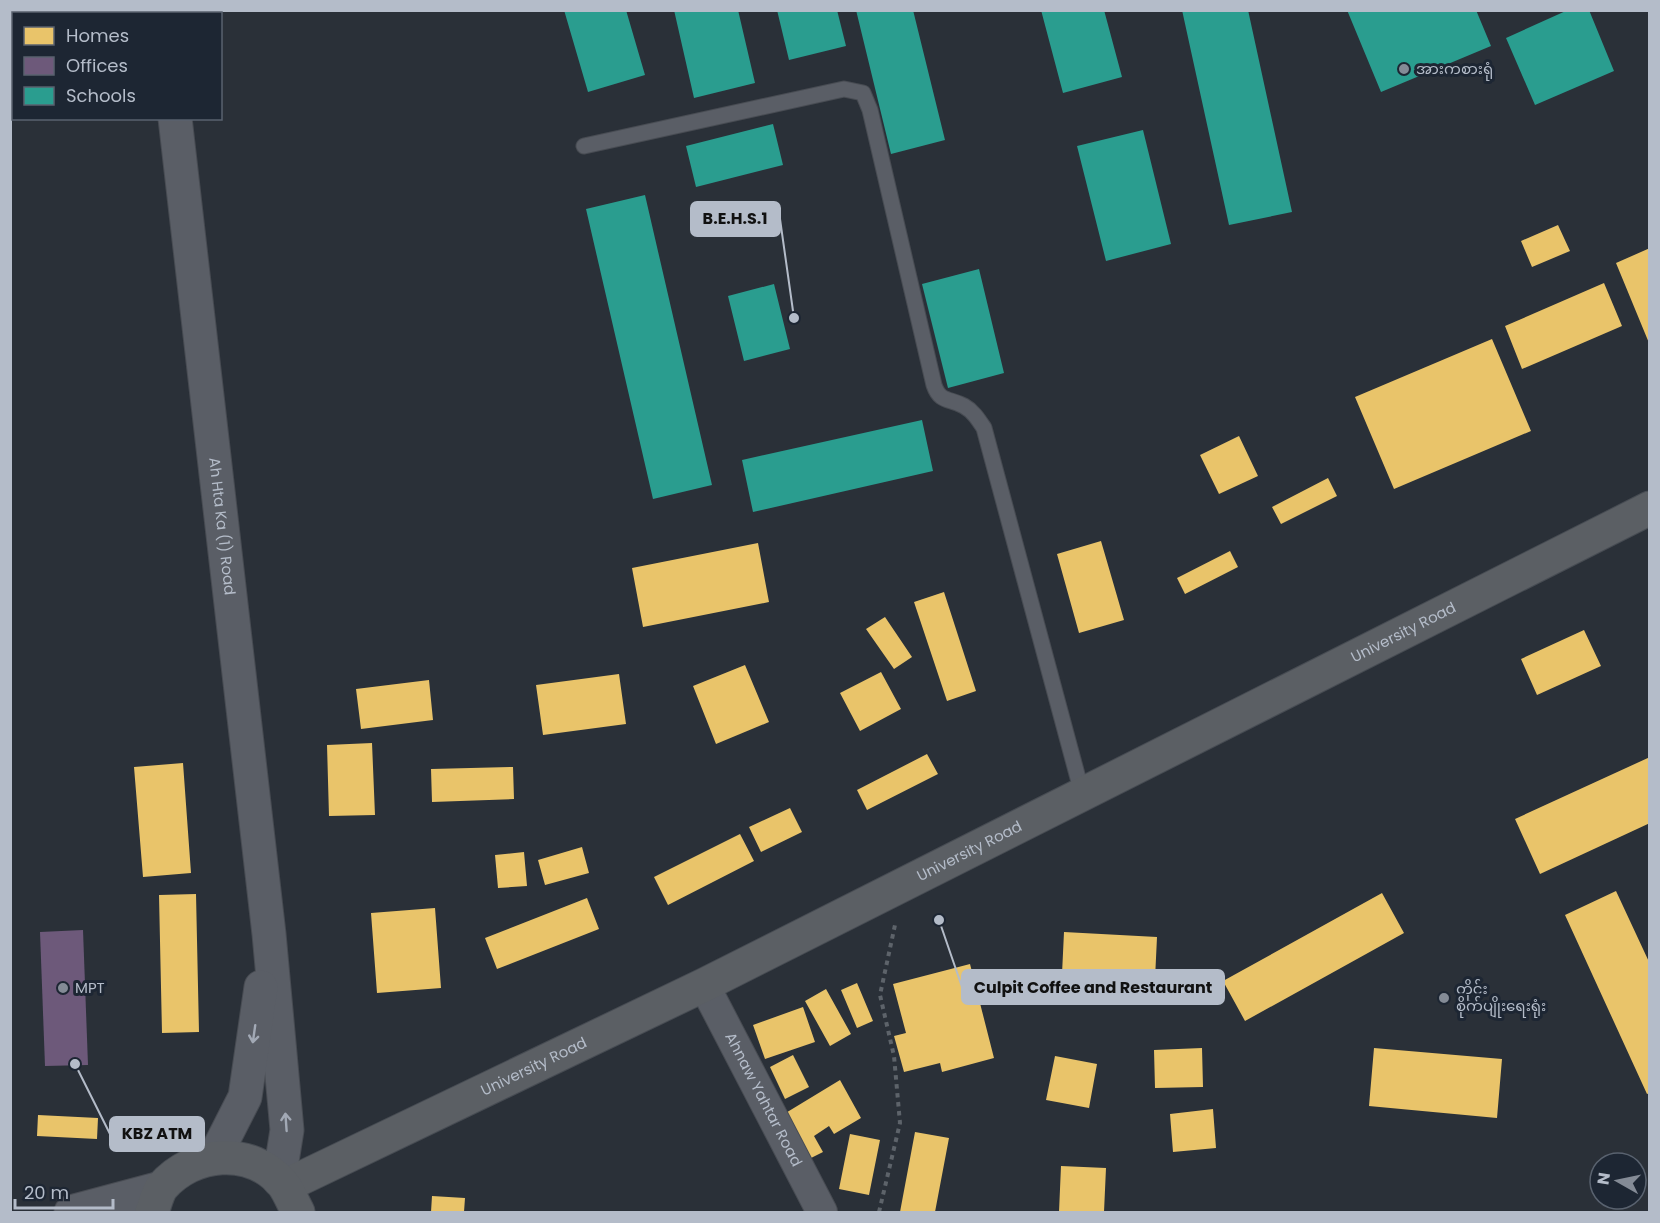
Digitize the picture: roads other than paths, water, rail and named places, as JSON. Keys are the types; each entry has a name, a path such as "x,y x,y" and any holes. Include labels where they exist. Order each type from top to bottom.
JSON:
{"highway":[{"name":"University Road","path":"287,1193 1650,508"},
{"path":"156,1200 185,1167 215,1156 238,1158 260,1165 287,1193"}],"street":[{"name":"Ah Hta Ka (1) Road","path":"175,120 269,934"},
{"path":"215,1156 244,1097 269,934"},
{"path":"269,934 287,1130 287,1193"},
{"name":"Ahnaw Yahtar Road","path":"704,985 822,1212"},
{"path":"71,1212 156,1200"}],"lane":[{"path":"584,146 844,89 863,93 870,110 934,386 937,394 945,400 963,406 975,415 984,428 1082,793"}],"place":[{"name":"အားကစားရုံ","path":"1404,69"},
{"name":"B.E.H.S.1","path":"794,318"},
{"name":"Culpit Coffee and Restaurant","path":"939,920"},
{"name":"MPT","path":"63,988"},
{"name":"တိုင်း စိုက်ပျိုးရေးရုံး","path":"1444,998"},
{"name":"KBZ ATM","path":"75,1064"}]}
